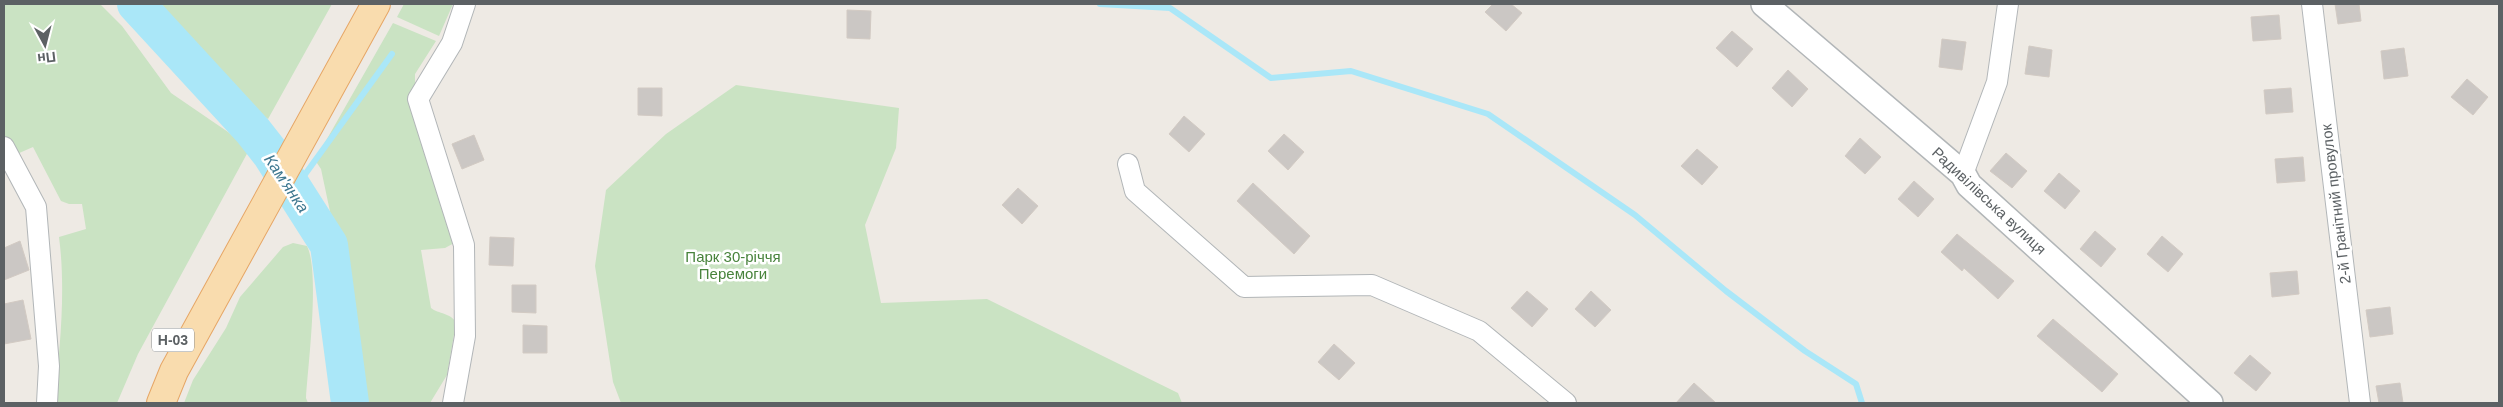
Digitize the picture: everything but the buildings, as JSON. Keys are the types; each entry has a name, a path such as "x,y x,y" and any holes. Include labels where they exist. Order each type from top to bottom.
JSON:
{"main road":[{"name":"Н-03","path":"330,71 358,4"},
{"name":"Н-03","path":"144,403 161,363 212,283 330,71 376,4"},
{"name":"Н-03","path":"161,403 212,283"}],"street":[{"path":"453,403 464,336 464,245 418,99 452,44 465,4"},
{"name":"Радивілівська вулиця","path":"1764,4 1963,174 1969,185 2210,403"},
{"path":"1963,174 1997,82 2008,4"},
{"name":"2-й Гранітний провулок","path":"2312,4 2360,403"},
{"path":"4,148 36,207 49,366 47,403"},
{"path":"1128,164 1135,191 1244,287 1372,285 1479,331 1566,403"}],"green space":[{"path":"4,4 100,4 122,26 171,93 228,132 249,150 138,354 117,403 54,403 62,299 59,237 86,229 82,204 69,204 61,201 33,147 17,154 4,140"},
{"path":"153,4 332,4 268,119 232,94 195,42 174,34 162,24"},
{"path":"404,4 453,4 439,36 397,17"},
{"path":"393,23 436,41 415,74 415,89 456,242 445,248 421,250 431,308 448,315 456,323 447,375 430,403 353,403 353,386 337,349 341,303 335,235 321,169 315,160"},
{"name":"Парк 30-річчя Перемоги","path":"736,85 899,108 896,148 865,225 881,303 987,299 1178,393 1182,403 621,403 613,382 595,266 606,190 666,134"},
{"path":"293,243 307,246 313,276 306,398 308,403 184,403 193,380 226,328 240,297 283,247"}],"waterway":[{"name":"Кам'янка","path":"136,4 253,131 271,154 329,245 350,403"},
{"path":"1100,4 1170,8 1271,78 1351,71 1488,114 1635,215 1726,291 1805,351 1856,384 1862,403"},
{"path":"293,191 392,54"}]}
